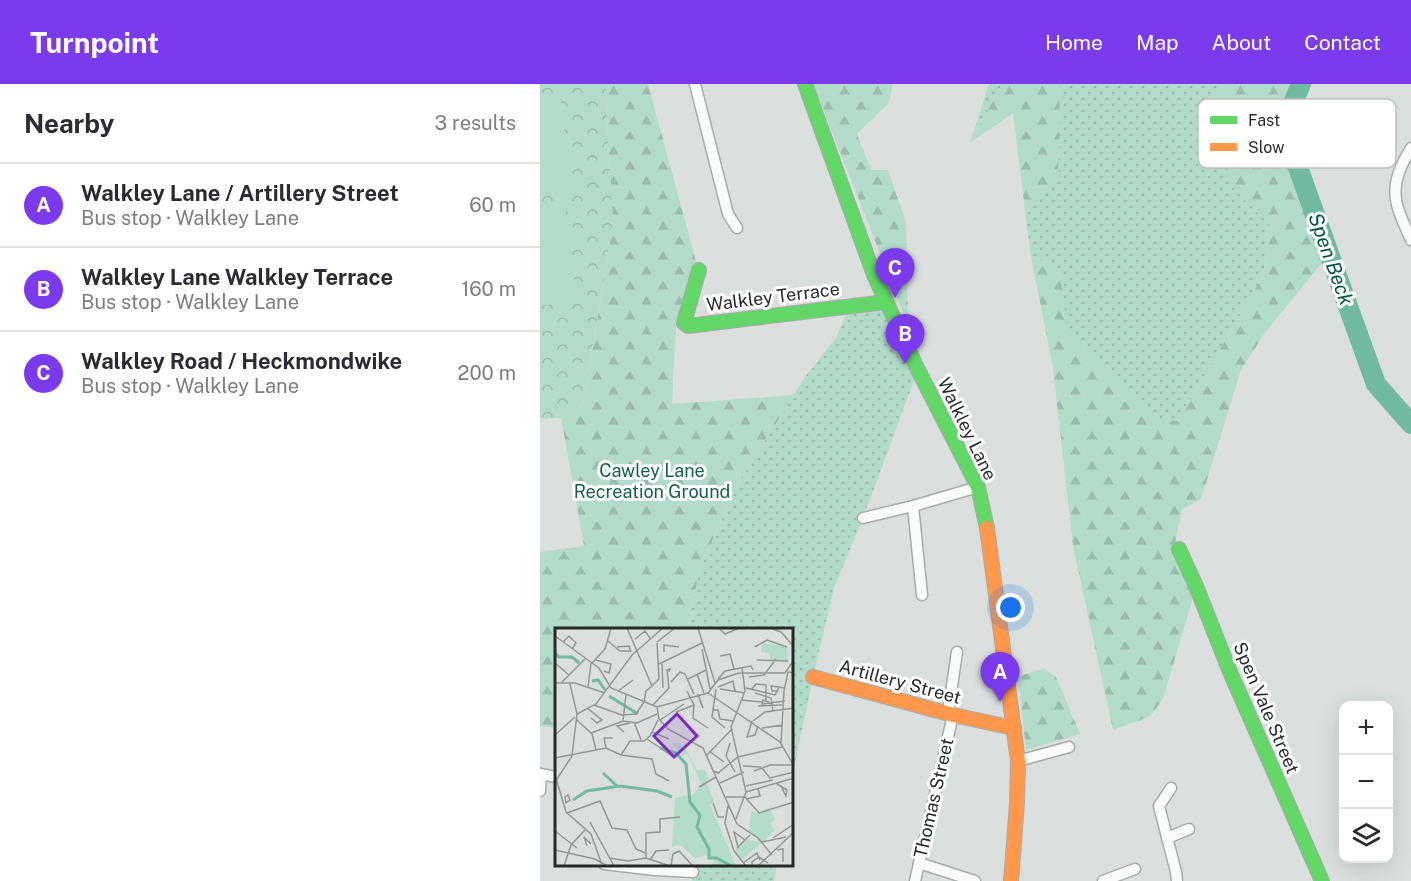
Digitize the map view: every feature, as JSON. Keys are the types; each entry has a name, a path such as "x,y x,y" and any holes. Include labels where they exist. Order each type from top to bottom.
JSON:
{"main road":[{"name":"Walkley Lane","path":"805,84 874,275 978,487 987,525 1018,761 1011,881"},
{"name":"Walkley Terrace","path":"699,270 684,323 688,326 887,304"},
{"name":"Spen Vale Street","path":"1179,549 1230,672 1322,881"},
{"name":"Artillery Street","path":"813,677 950,714 1014,728"}],"street":[{"path":"695,84 728,214 737,228"},
{"path":"1411,148 1401,166 1396,185 1396,200 1411,240"},
{"path":"863,518 978,487"},
{"path":"913,506 922,595"},
{"name":"Thomas Street","path":"915,881 950,714 957,652"},
{"path":"1018,761 1069,747"},
{"path":"540,791 541,774"},
{"path":"1171,788 1159,806 1177,881"},
{"path":"1167,838 1189,829"},
{"path":"919,863 975,881"},
{"path":"621,866 693,872"},
{"path":"1104,881 1135,869"}],"green space":[{"path":"540,84 605,84 613,223 583,405 561,418 540,419"},
{"name":"Cawley Lane Recreation Ground","path":"605,84 648,84 697,265 676,323 672,404 794,395 737,484 700,569 687,628 555,628 555,728 540,726 540,552 584,546 561,418 583,405 613,223"},
{"path":"813,84 893,84 889,103 857,134 871,170 888,170 906,222 908,324"},
{"path":"989,84 1002,84 970,143"},
{"path":"1002,84 1060,84 1058,182 1025,211 1013,113 970,143"},
{"path":"1060,84 1226,84 1216,91 1218,99 1198,99 1198,168 1231,168 1235,190 1269,224 1264,274 1178,421 1156,420 1067,331 1060,275 1044,262 1031,256 1025,211 1058,181"},
{"path":"1226,84 1292,84 1286,99 1214,99 1216,91"},
{"path":"560,96 572,187 540,191 540,98"},
{"path":"1224,168 1294,168 1325,259 1264,334 1241,370 1201,499 1182,509 1173,554 1194,594 1163,699 1151,715 1113,730 1073,546 1053,368 1031,256 1044,262 1060,275 1068,331 1156,419 1178,421 1264,274 1269,224 1235,190"},
{"path":"565,203 576,301 540,306 540,206"},
{"path":"886,302 918,370 863,518 834,588 794,769 794,628 687,628 700,569 737,484 805,377 837,336 850,305"},
{"path":"1044,669 1056,677 1080,734 1026,750 1018,676"},
{"path":"694,866 777,866 774,881 692,881"}],"waterway":[{"name":"Spen Beck","path":"1295,99 1301,84"},
{"name":"Spen Beck","path":"1298,168 1376,384 1411,424"}],"traffic: fast":[{"path":"805,84 874,275 918,370 978,487 987,528"},
{"path":"699,270 684,323 688,326 886,302"},
{"path":"1179,549 1230,672 1322,881"}],"traffic: slow":[{"path":"987,528 1018,761 1011,881"},
{"path":"813,677 953,715 1014,728"}],"place":[{"name":"Walkley Road / Heckmondwike","path":"895,298"},
{"name":"Walkley Lane Walkley Terrace","path":"905,364"},
{"name":"Walkley Lane / Artillery Street","path":"1000,702"}]}
